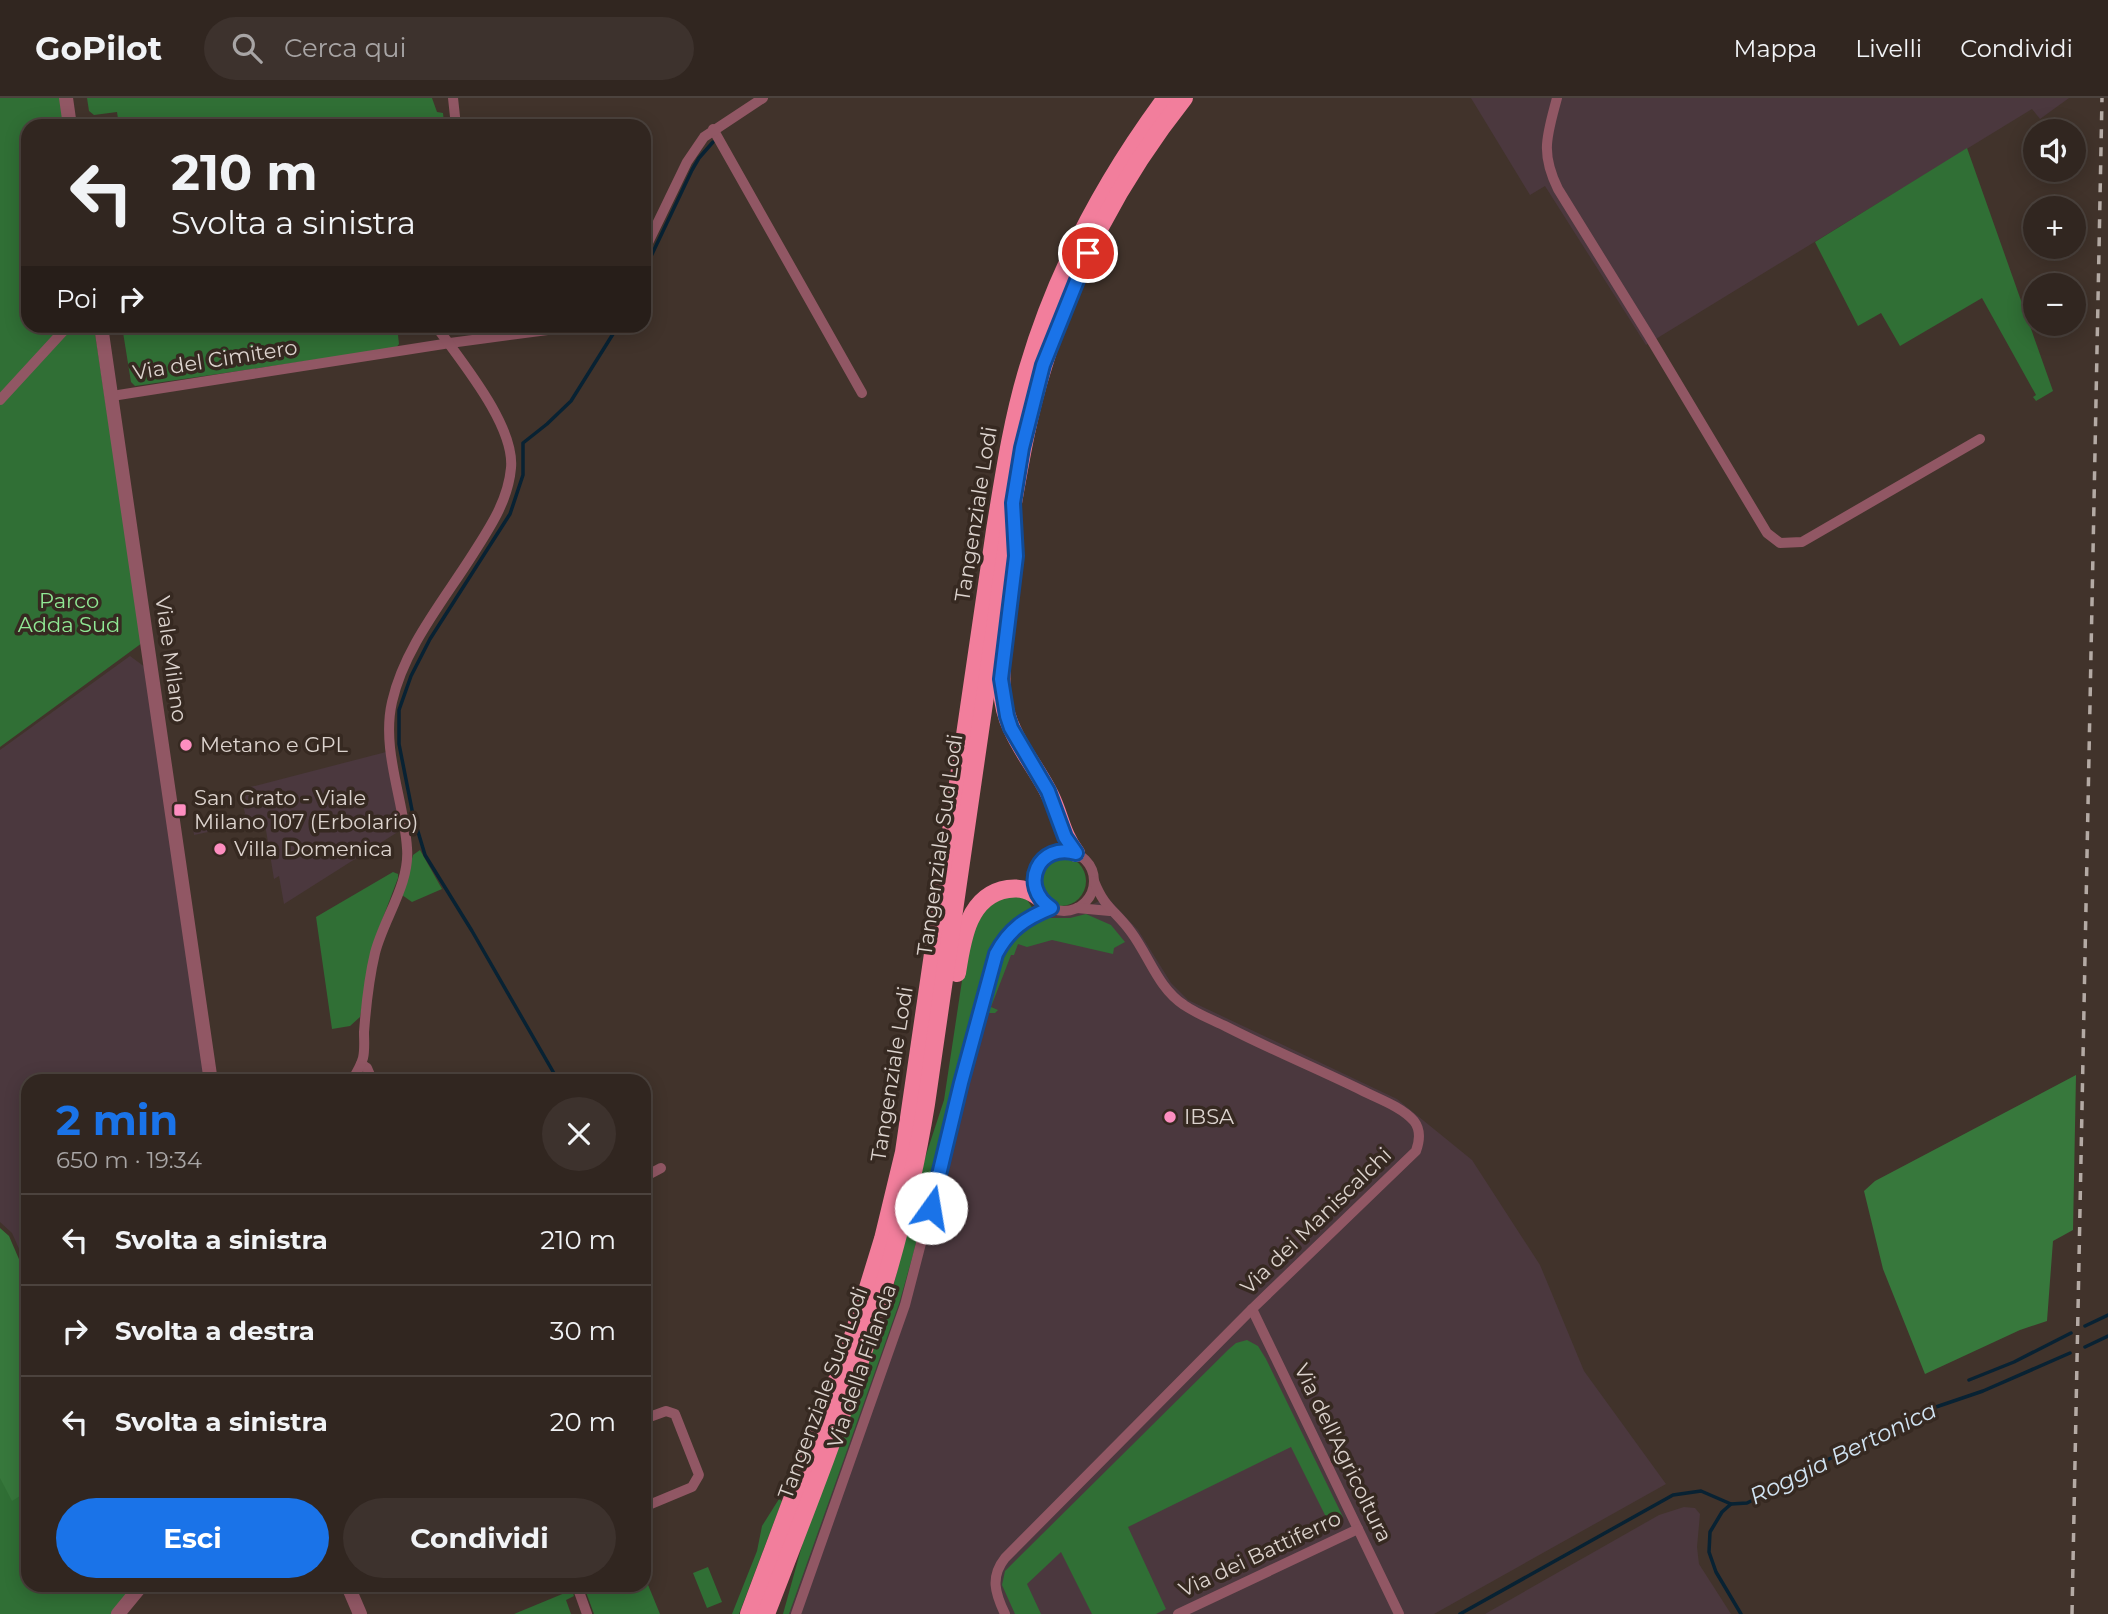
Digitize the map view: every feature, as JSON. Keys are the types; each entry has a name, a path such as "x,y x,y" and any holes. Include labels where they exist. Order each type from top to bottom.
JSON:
{"highway":[{"name":"Tangenziale Lodi","path":"749,1614 851,1343 883,1239 904,1152 995,530 1011,438 1025,379 1039,334 1080,237 1125,159 1166,98"},
{"name":"Tangenziale Sud Lodi","path":"768,1612 870,1335 904,1219 919,1147 1013,503 1025,435 1043,365 1088,253 1154,138 1184,98"},
{"path":"1013,503 1016,556 1002,662 1002,693 1011,728 1048,791 1065,837 1076,853"},
{"path":"919,1147 930,1124 939,1093 960,954 969,919 984,899 1002,890 1019,888 1032,892 1045,903"}],"street":[{"path":"66,98 69,119"},
{"path":"453,98 455,119"},
{"path":"651,237 687,162 704,137 763,98"},
{"path":"1557,98 1545,148 1549,171 1767,533 1780,543 1802,542 1980,439"},
{"path":"713,129 862,393"},
{"path":"0,400 62,333"},
{"name":"Viale Milano","path":"102,333 210,1074"},
{"path":"355,1074 361,1064 374,956 407,863 405,831 390,747 389,717 397,687 411,653 500,510 511,467 510,452 501,426 442,333"},
{"name":"Via del Cimitero","path":"112,396 525,333"},
{"path":"1053,853 1076,853 1089,864 1101,898 1110,911 1077,908 1063,911 1045,903 1034,883 1041,862 1053,853"},
{"path":"1077,908 1089,897 1094,881"},
{"name":"Via della Filanda","path":"796,1614 905,1305 996,954 1007,935 1045,903"},
{"name":"Via dei Maniscalchi","path":"1005,1614 997,1597 995,1579 1005,1558 1252,1310 1416,1151 1420,1139 1413,1120 1390,1104 1186,1006 1164,986 1131,932 1110,911"},
{"path":"361,1064 370,1074"},
{"path":"651,1174 662,1168"},
{"name":"Via dell'Agricoltura","path":"1252,1310 1399,1614"},
{"path":"651,1416 666,1411 675,1414 699,1475 692,1487 651,1504"},
{"name":"Via dei Battiferro","path":"1178,1614 1358,1529"},
{"path":"118,1614 136,1592"},
{"path":"351,1592 360,1614"},
{"path":"579,1592 587,1614"}],"shaded area":[{"path":"1471,98 2069,98 2040,119 2032,109 1646,345 1545,186 1530,195"},
{"path":"130,656 157,676 208,1074 21,1074 21,1253 12,1233 0,1222 0,750"},
{"path":"390,751 404,828 284,904 279,876 274,879 264,818 245,820 222,829 194,835 193,826 223,822 244,815 239,790"},
{"path":"1107,897 1138,930 1171,983 1188,1000 1397,1099 1472,1160 1540,1265 1584,1371 1666,1484 1434,1614 789,1614 899,1304 992,949 1010,923 1033,909 1056,915 1067,914"},
{"path":"1684,1507 1695,1508 1700,1514 1697,1547 1699,1564 1731,1614 1485,1614 1659,1515"}],"green space":[{"name":"Parco Adda Sud","path":"0,98 60,98 63,119 21,119 21,333 95,333 142,643 0,747"},
{"path":"87,98 432,98 437,112 443,113 444,119 118,119 117,112 94,115 89,111"},
{"path":"1967,148 2023,306 2023,336 2034,336 2053,391 2036,401 2033,397 2036,395 1982,298 1900,346 1881,313 1858,326 1815,242"},
{"path":"123,333 398,333 399,344 396,348 135,386 131,382"},
{"path":"420,850 442,889 412,902 402,895 413,855"},
{"path":"1061,856 1079,863 1086,881 1079,899 1061,906 1043,899 1036,881 1043,863"},
{"path":"393,872 398,874 398,878 376,936 360,1017 350,1026 332,1029 316,917"},
{"path":"1006,894 1026,898 1033,909 1002,931 988,960 899,1304 789,1614 783,1614 806,1531 890,1300 925,1158 944,1100 973,926 982,910"},
{"path":"1086,914 1111,925 1125,942 1114,948 1113,954 1052,940 1027,947 1018,944 1014,955 1011,955 991,1007 998,1010 988,1013 986,1010 1002,954 1006,945 1020,930 1042,918 1070,918"},
{"path":"2076,1075 2073,1230 2053,1241 2047,1321 2020,1330 1925,1374 1883,1269 1864,1191 1875,1181"},
{"path":"0,1228 9,1236 21,1264 21,1495 12,1501 0,1478"},
{"path":"0,1230 21,1270 21,1592 129,1592 111,1614 0,1614"},
{"path":"1247,1340 1258,1346 1266,1359 1343,1517 1341,1524 1332,1529 1291,1447 1128,1527 1166,1609 1156,1614 1092,1614 1061,1552 1027,1584 1041,1614 1015,1614 1002,1585 1005,1571 1229,1349 1236,1343"},
{"path":"779,1499 782,1501 739,1614 732,1614 757,1551 762,1526"},
{"path":"708,1567 722,1602 707,1608 693,1573"},
{"path":"573,1592 574,1596 566,1600 571,1614 514,1614"},
{"path":"586,1592 651,1592 660,1614 594,1614"}],"waterway":[{"path":"651,256 692,170 713,142"},
{"path":"554,1074 425,855 413,815 399,744 399,710 411,676 430,639 510,514 523,475 523,443 571,401 614,333"},
{"path":"2085,1326 2108,1315"},
{"path":"1969,1380 2014,1362 2071,1333"},
{"name":"Roggia Bertonica","path":"2085,1347 2108,1336"},
{"name":"Roggia Bertonica","path":"1741,1614 1716,1572 1709,1552 1710,1532 1722,1512 1731,1504 1747,1503 1933,1408 1983,1391 2070,1353"},
{"path":"1460,1614 1673,1495 1701,1491 1731,1504"}],"railway":[{"path":"2072,1614 2102,98"}],"place":[{"name":"Metano e GPL","path":"186,745"},
{"name":"San Grato - Viale Milano 107 (Erbolario)","path":"180,810"},
{"name":"Villa Domenica","path":"220,849"},
{"name":"IBSA","path":"1170,1117"}],"route":[{"path":"931,1208 996,954 1007,935 1018,925 1051,908 1036,891 1034,883 1037,867 1053,853 1076,853 1065,837 1054,802 1011,728 1001,679 1016,556 1013,503 1022,448 1043,365 1088,253"}]}
